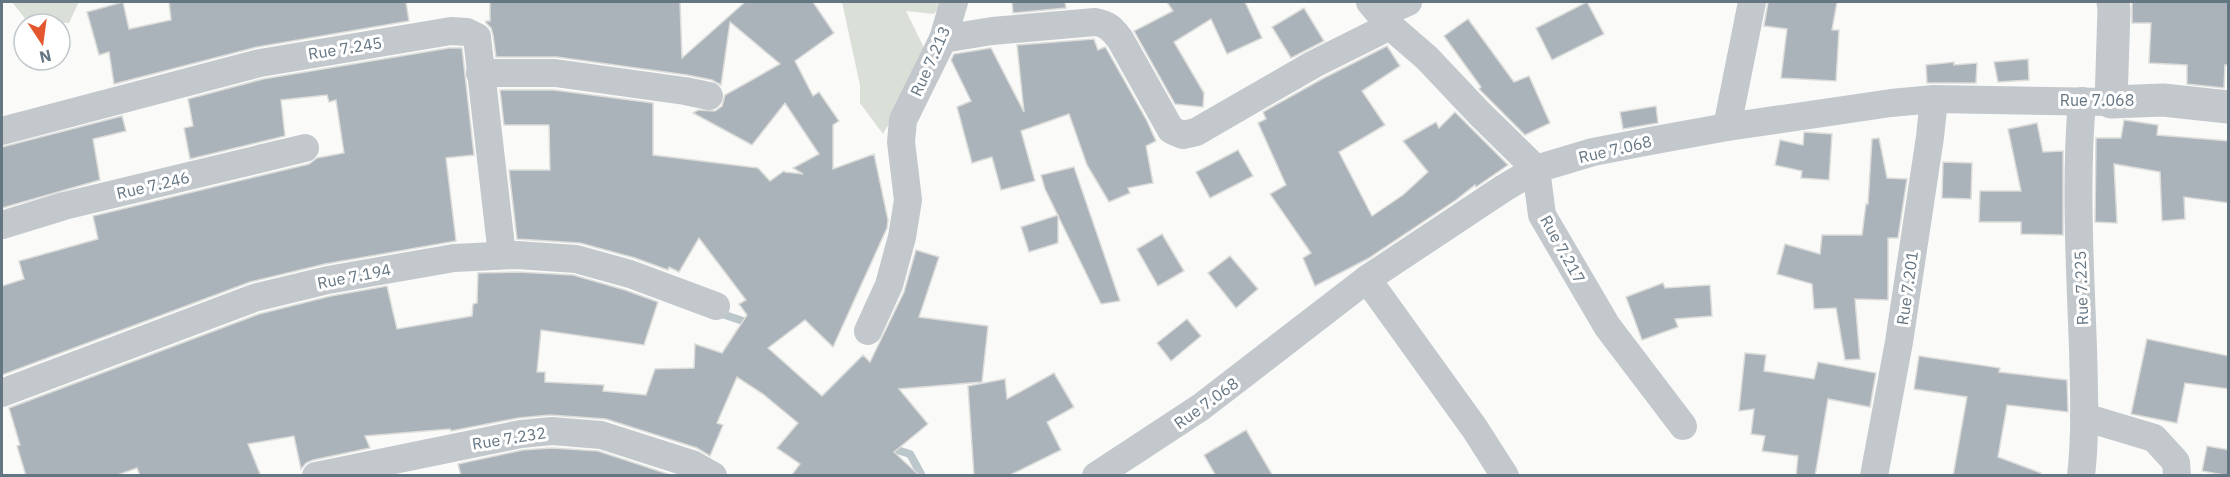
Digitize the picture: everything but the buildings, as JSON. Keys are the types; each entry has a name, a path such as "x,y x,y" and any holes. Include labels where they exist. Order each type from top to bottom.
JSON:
{"street":[{"name":"Rue 7.213","path":"868,331 889,285 902,237 908,200 901,142 903,120 943,39 954,2"},
{"path":"943,39 992,31 1104,23 1111,27 1120,39 1171,130 1183,135 1196,132 1314,64 1380,14 1408,2"},
{"path":"1727,127 1752,2"},
{"path":"2097,101 2113,2"},
{"path":"1380,14 1427,58 1536,169"},
{"name":"Rue 7.245","path":"2,131 260,63 451,31 467,32 477,37 502,255"},
{"path":"480,73 555,73 709,96"},
{"name":"Rue 7.068","path":"1096,476 1201,407 1367,279 1536,169 1593,152 1727,127 1891,103 1934,99 2163,100 2229,107"},
{"name":"Rue 7.201","path":"1874,476 1899,342 1934,99"},
{"name":"Rue 7.225","path":"2081,476 2084,417 2079,134 2097,101"},
{"name":"Rue 7.246","path":"2,225 64,206 305,148"},
{"name":"Rue 7.217","path":"1536,169 1542,215 1607,326 1683,426"},
{"name":"Rue 7.194","path":"2,393 254,298 328,280 454,258 502,255 576,259 630,274 716,306"},
{"path":"1367,279 1475,429 1505,476"},
{"path":"2084,417 2154,438 2176,462 2177,476"},
{"name":"Rue 7.232","path":"330,474 521,434 552,431 601,435 692,464 713,476"}],"shaded area":[{"path":"12,2 79,2 72,17 72,12 20,12"},
{"path":"842,2 943,2 934,14 906,11 928,56 883,134 860,103 860,85"}],"waterway":[{"path":"719,313 749,323"},
{"path":"888,455 897,450 910,454 922,476"}]}
